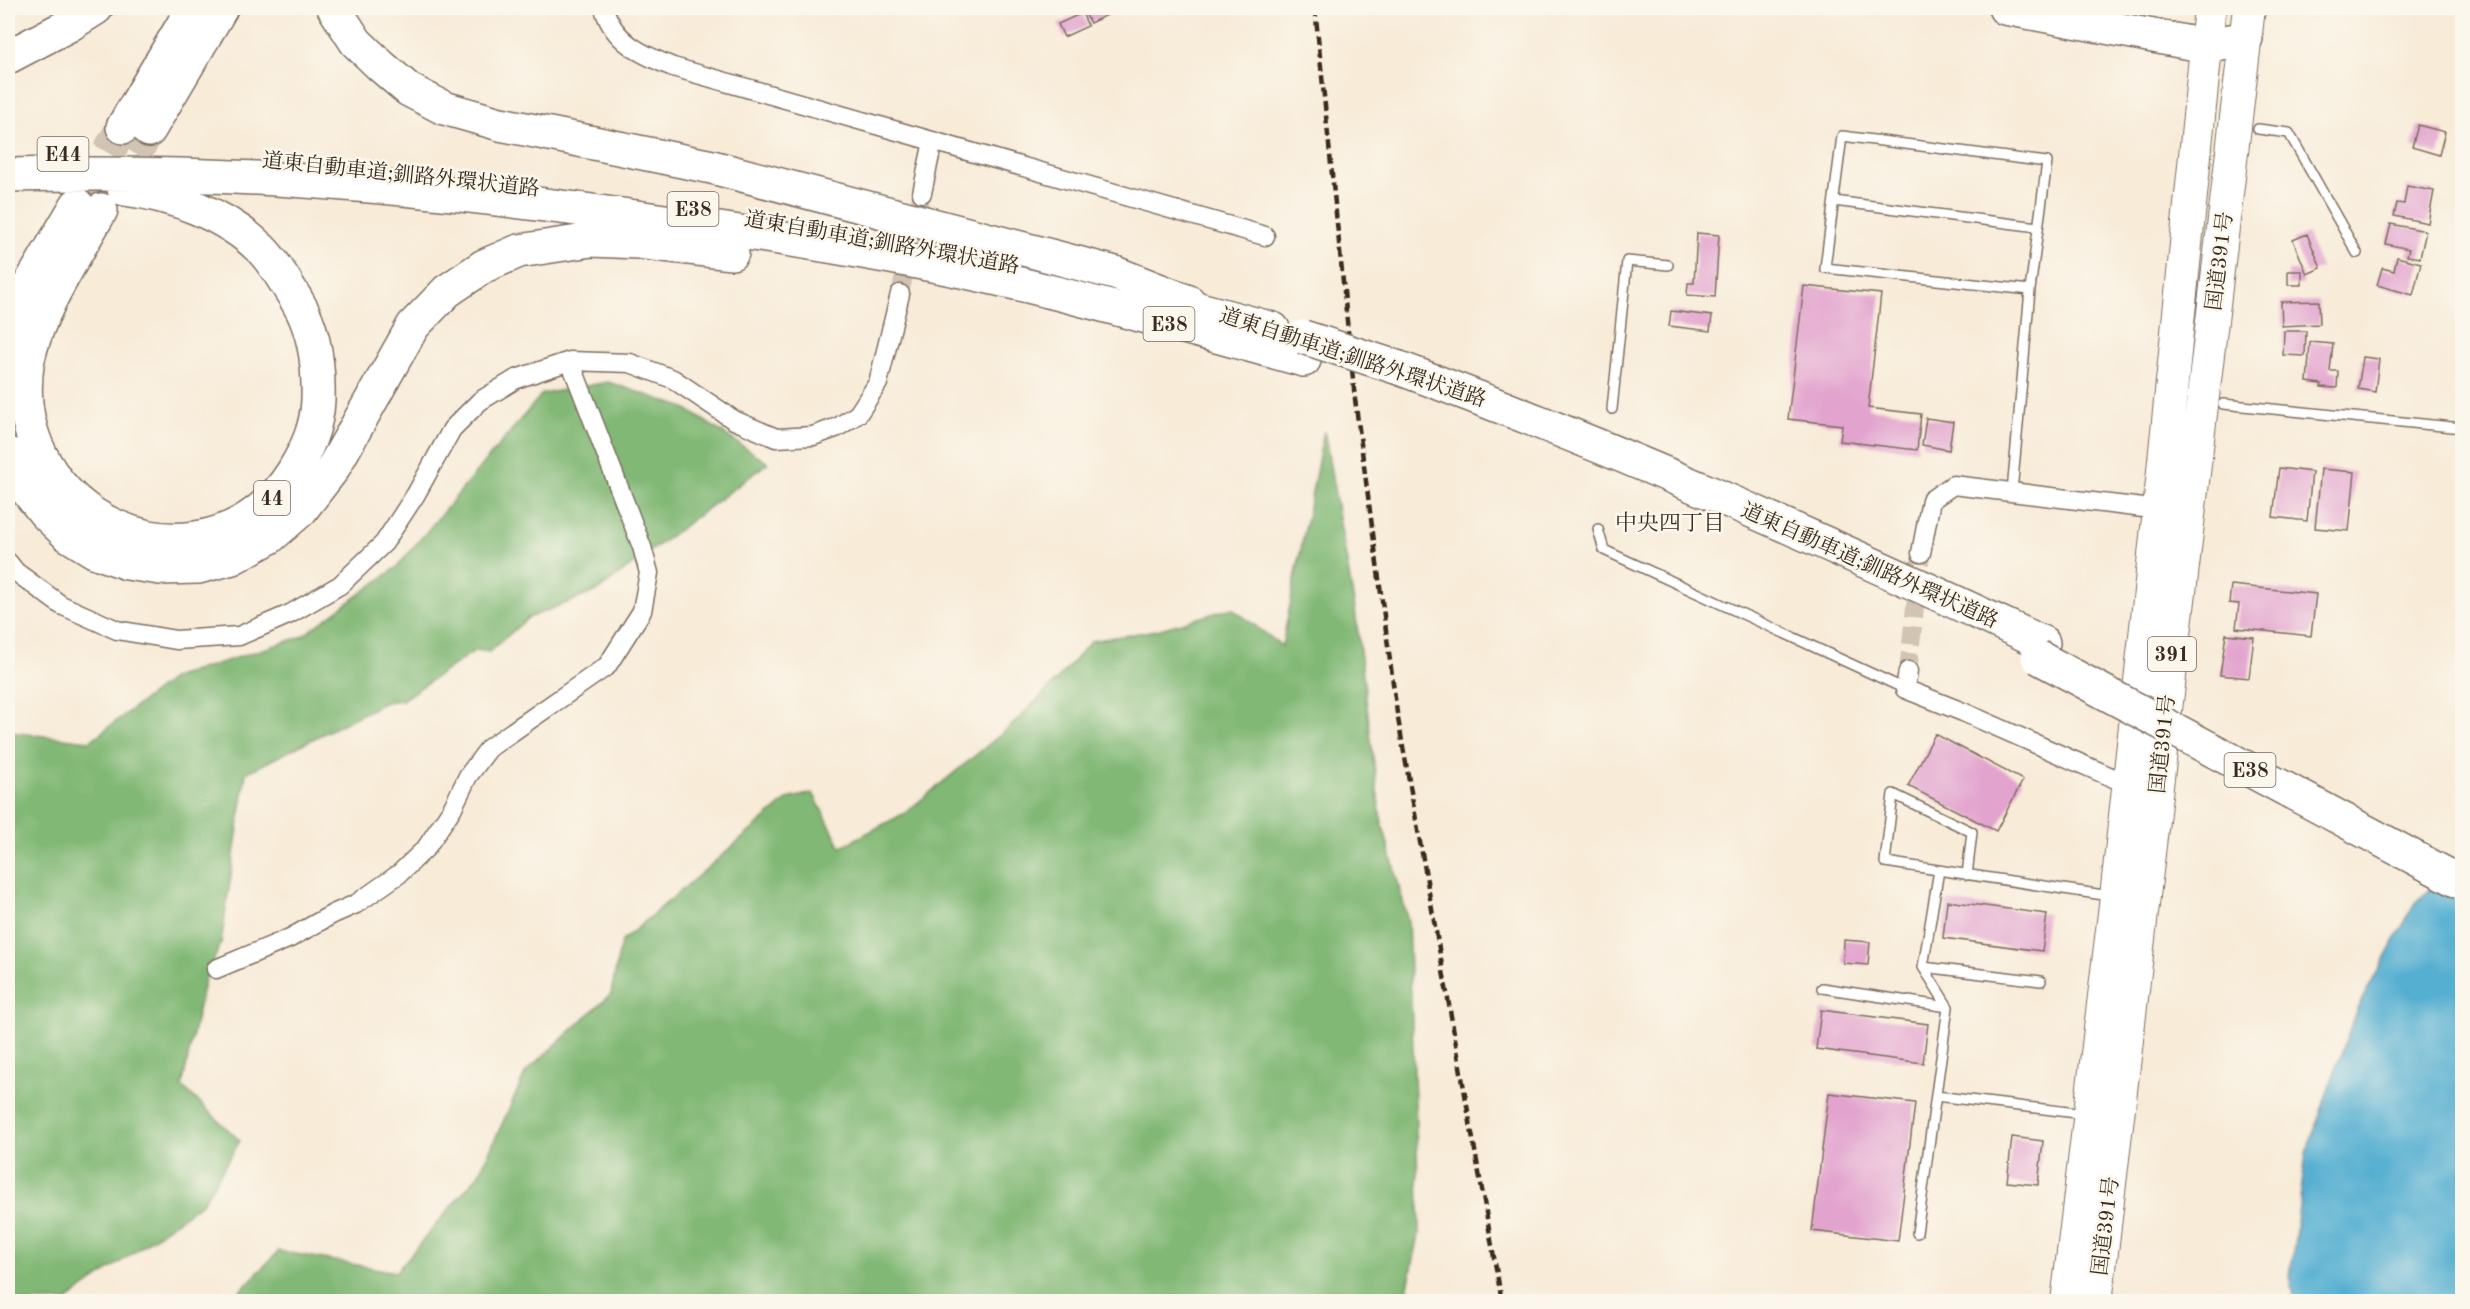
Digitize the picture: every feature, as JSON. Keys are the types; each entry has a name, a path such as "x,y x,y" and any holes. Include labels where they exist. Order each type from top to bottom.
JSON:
{"highway":[{"path":"8,57 96,8"},
{"path":"125,147 193,8"},
{"path":"125,147 222,8"},
{"path":"334,8 356,42 381,66 409,90 444,108 500,124 712,167 1115,273 1217,312"},
{"path":"2005,8 2208,26 2248,23"},
{"path":"2073,8 2208,26"},
{"name":"国道391号","path":"2067,1302 2089,1114 2130,899 2127,784 2174,512 2248,23"},
{"name":"国道391号","path":"2096,1302 2130,899 2174,512 2208,26"},
{"name":"道東自動車道;釧路外環状道路","path":"125,147 161,174 304,181 440,193 593,211 856,251 1035,288 1303,349 1399,380 1513,410 1888,570 2463,866"},
{"name":"道東自動車道;釧路外環状道路","path":"9,168 125,147 444,174 596,194 895,243 1037,270 1217,312 1303,349"},
{"name":"44","path":"8,336 29,286 89,207 28,358 24,394 27,423 35,450 48,474 66,495 86,512 147,538 182,541 220,531 257,513 283,488 304,454 317,420 318,385 315,350 305,313 261,249 234,228 196,208 156,193 9,168"},
{"path":"8,454 25,488 45,513 68,535 94,550 127,563 160,568 198,567 232,558 270,537 301,510 332,470 413,326 447,291 484,266 519,251 591,240 638,242 1035,288"},
{"name":"道東自動車道;釧路外環状道路","path":"2040,650 2463,883"}],"street":[{"path":"604,8 620,37 639,53 673,67 1265,236"},
{"path":"922,193 933,141"},
{"path":"8,562 16,572 61,605 117,630 176,640 239,636 290,614 340,585 384,543 416,494 452,429 480,401 516,378 570,361 630,363 673,379 734,420 776,438 813,436 838,427 858,414 878,383 900,294"},
{"path":"216,969 290,938 356,904 399,874 426,848 452,809 468,776 489,748 607,666 642,610 649,573 642,547 570,361"},
{"path":"1921,552 1931,500 1953,484 2174,512"},
{"path":"1908,671 1905,689 2127,784"}],"lane":[{"path":"2258,129 2289,133 2356,253"},
{"path":"2012,492 2030,290 2047,162 1842,136 1825,268 2030,290"},
{"path":"1834,201 2038,227"},
{"path":"1612,409 1627,261 1668,265"},
{"path":"2223,404 2463,428"},
{"path":"1598,530 1604,550 1905,689"},
{"path":"1967,874 1972,832 1893,794 1885,862 2130,899"},
{"path":"1917,1233 1948,1007 1923,968 1939,870"},
{"path":"1923,968 2041,981"},
{"path":"1822,988 1948,1007"},
{"path":"1936,1096 2089,1114"}],"green space":[{"path":"608,382 685,408 768,463 597,591 528,618 489,652 476,650 402,700 385,702 246,773 221,943 204,982 182,1086 240,1141 202,1203 66,1301 8,1302 8,732 90,741 173,678 301,637 397,567 542,394"},
{"path":"1324,431 1355,609 1380,814 1408,921 1420,1230 1405,1301 230,1301 279,1251 396,1272 479,1174 526,1072 611,994 621,942 788,799 813,793 841,847 905,813 1010,727 1057,680 1091,641 1157,630 1232,608 1282,646"}],"water":[{"path":"2462,855 2462,1301 2295,1301 2290,1276 2306,1153 2357,1009 2414,905"}],"building":[{"path":"1102,8 1107,15 1090,23 1086,15"},
{"path":"1082,13 1088,26 1064,37 1058,24"},
{"path":"2418,125 2445,132 2439,155 2412,147"},
{"path":"2407,186 2434,191 2428,223 2394,216 2397,203 2404,204"},
{"path":"2391,224 2426,231 2420,258 2407,256 2409,249 2386,244"},
{"path":"1697,233 1719,235 1715,297 1687,295 1688,283 1694,283"},
{"path":"2307,234 2321,268 2307,274 2293,240"},
{"path":"2397,257 2421,263 2413,295 2377,285 2382,268 2394,271"},
{"path":"2288,271 2302,271 2302,285 2288,285"},
{"path":"1804,286 1881,294 1868,408 1921,414 1917,450 1840,441 1842,425 1788,419"},
{"path":"2319,301 2320,324 2282,326 2281,302"},
{"path":"1671,311 1712,316 1710,331 1669,326"},
{"path":"2284,331 2306,331 2305,356 2283,355"},
{"path":"2310,342 2333,344 2330,371 2338,371 2337,388 2321,387 2322,384 2307,382"},
{"path":"2363,357 2379,359 2375,392 2358,389"},
{"path":"1926,418 1953,422 1949,450 1922,445"},
{"path":"2279,468 2312,472 2307,521 2273,517"},
{"path":"2321,469 2355,472 2349,531 2315,528"},
{"path":"2231,585 2316,594 2311,636 2236,628 2239,604 2229,603"},
{"path":"2226,634 2254,637 2249,678 2220,675"},
{"path":"1935,734 2023,780 1996,831 1908,786"},
{"path":"1947,901 2047,914 2042,951 1943,938"},
{"path":"1844,940 1870,942 1868,965 1843,963"},
{"path":"1821,1010 1928,1024 1923,1063 1816,1049"},
{"path":"1829,1093 1915,1103 1898,1241 1812,1231"},
{"path":"2012,1137 2043,1141 2038,1185 2007,1182"}],"tunnel":[{"path":"83,195 123,127"},
{"path":"110,196 149,130"},
{"path":"900,294 922,193"},
{"path":"1908,671 1921,553"}],"railway":[{"path":"1315,8 1355,399 1397,713 1502,1302"}],"district":[{"name":"中央四丁目","path":"1670,522"}]}
